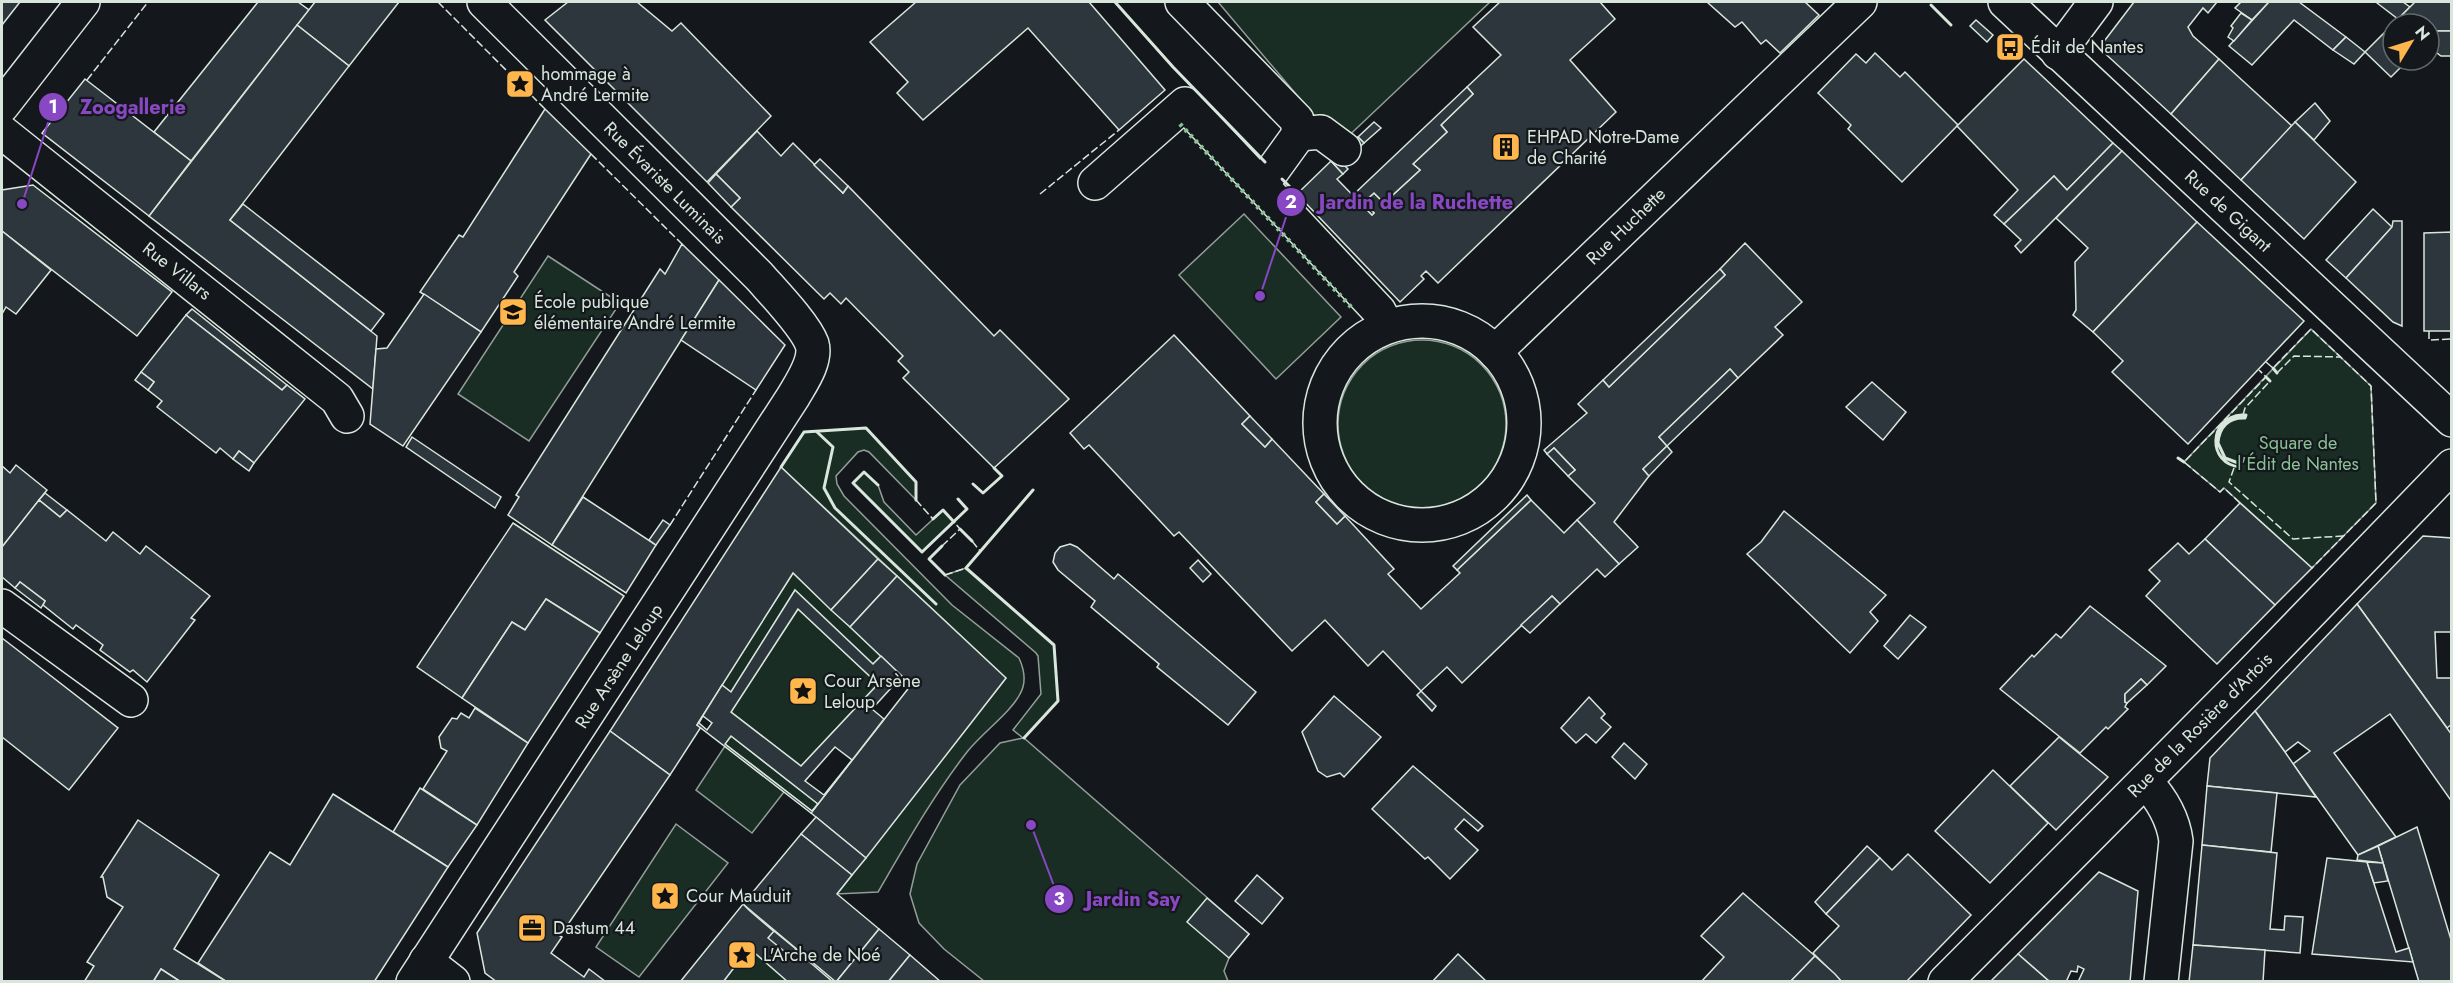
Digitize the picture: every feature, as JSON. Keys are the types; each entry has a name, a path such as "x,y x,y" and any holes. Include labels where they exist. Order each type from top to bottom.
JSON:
{"street":[{"path":"2,106 83,2"},
{"name":"Rue Évariste Luminais","path":"484,2 759,276 797,321 812,345"},
{"path":"1182,2 1296,120 1299,134 1260,184"},
{"name":"Rue Huchette","path":"1495,351 1860,2"},
{"name":"Rue de Gigant","path":"2005,2 2451,420"},
{"path":"2058,53 2096,2"},
{"path":"1095,183 1185,104 1379,311 1387,326"},
{"name":"Rue Villars","path":"2,132 337,399 347,416"},
{"path":"1299,134 1321,132 1344,149"},
{"path":"1415,321 1445,323 1472,334 1495,351 1514,379 1524,411 1522,444 1510,475 1489,500 1461,518 1429,525 1396,522 1365,508 1341,486 1325,456 1319,424 1323,393 1337,364 1359,342 1387,326 1415,321"},
{"name":"Rue Arsène Leloup","path":"420,971 793,397 810,365 812,345"},
{"name":"Rue de la Rosière d'Artois","path":"1945,981 2250,675 2451,466"},
{"path":"2,606 131,700"},
{"path":"2145,781 2166,808 2174,826 2176,841 2161,981"},
{"path":"420,971 453,981"}],"green space":[{"path":"1218,2 1490,2 1339,145"},
{"path":"1244,214 1341,317 1276,379 1179,275"},
{"path":"548,256 620,303 529,441 458,394"},
{"name":"Square de l'Édit de Nantes","path":"2311,329 2371,386 2376,503 2312,568 2224,488 2220,492 2184,462"},
{"path":"1422,340 1454,347 1481,365 1499,392 1506,424 1499,456 1481,483 1454,501 1422,508 1390,501 1363,483 1345,456 1338,424 1345,392 1363,365 1390,347"},
{"path":"866,428 916,482 916,500 869,452 864,450 858,452 836,476 837,484 844,496 952,605 1019,658 1024,680 1016,701 973,745 943,786 920,820 878,892 837,894 1006,678 781,467 804,432"},
{"path":"864,472 878,485 884,502 916,535 943,510 954,522 922,552 853,483"},
{"path":"966,568 1054,645 1058,701 1024,738 1249,934 1229,958 1224,971 1228,981 984,981 944,949 919,923 910,894 917,864 960,785 1000,743 1023,738 1013,730 1041,694 1036,653 945,575"},
{"path":"793,573 881,656 873,664 795,590 731,692 722,685"},
{"path":"798,609 878,684 801,766 731,712"},
{"path":"731,736 818,804 812,811 725,744"},
{"path":"725,746 784,792 752,833 696,790"},
{"path":"676,824 728,863 639,977 596,947"},
{"path":"749,948 788,981 723,982"}],"building":[{"path":"2,2 20,2 2,25"},
{"path":"258,2 298,2 309,10 191,161 154,132"},
{"path":"315,2 399,2 349,66 297,25"},
{"path":"568,2 637,2 672,31 681,23 771,116 707,182 545,20"},
{"path":"916,2 1089,2 1165,90 1119,130 1028,28 923,120 897,93 908,82 870,42"},
{"name":"EHPAD Notre-Dame de Charité","path":"1500,2 1600,2 1615,19 1570,60 1616,112 1438,283 1426,271 1421,276 1424,279 1400,302 1297,194 1331,161 1343,174 1337,179 1372,215 1374,213 1364,202 1374,193 1384,203 1420,170 1413,164 1447,132 1441,125 1473,94 1467,87 1501,55 1473,27"},
{"path":"1707,2 1805,2 1819,15 1780,53 1766,40 1761,44 1742,22 1735,27"},
{"path":"2134,2 2217,2 2208,13 2203,8 2188,27 2193,36 2219,59 2171,114 2099,48"},
{"path":"2241,2 2269,2 2252,20 2235,8"},
{"path":"2269,2 2299,2 2346,37 2333,50 2294,20 2252,65 2229,46"},
{"path":"2403,2 2410,7 2405,12 2389,12 2377,3"},
{"path":"2415,2 2452,2 2452,31 2441,31 2441,12 2405,12"},
{"path":"2241,13 2252,20 2234,41 2228,37 2233,28 2231,26"},
{"path":"1976,20 1993,35 1987,42 1970,26"},
{"path":"297,25 349,66 230,220 377,336 373,389 149,216"},
{"path":"2441,31 2452,31 2452,56 2441,56"},
{"path":"2381,36 2381,67 2365,52"},
{"path":"2346,37 2365,52 2354,64 2333,50"},
{"path":"1875,53 1900,77 1905,72 1958,125 1902,182 1848,129 1851,125 1818,93 1856,54 1866,63"},
{"path":"2024,59 2113,143 2067,190 2054,176 2004,224 1994,215 2018,190 1957,126"},
{"path":"2219,59 2292,126 2241,180 2171,114"},
{"path":"2386,72 2396,72 2391,77"},
{"path":"85,79 191,161 149,216 42,133"},
{"path":"1467,87 1473,94 1441,125 1447,132 1413,164 1420,170 1384,203 1374,193 1364,202 1374,213 1372,215 1353,195"},
{"path":"2315,103 2330,121 2314,140 2295,122"},
{"path":"545,109 591,154 514,272 518,276 481,332 420,292 459,235 463,237"},
{"path":"1374,122 1381,128 1364,143 1358,137"},
{"path":"2295,122 2356,182 2304,239 2241,180"},
{"path":"757,131 781,156 793,143 843,193 848,186 994,336 1000,330 1069,399 994,468 903,378 909,372 898,361 903,356 846,298 841,304 830,293 824,299 731,207 740,198 716,174"},
{"path":"1358,137 1364,143 1342,163 1348,169 1343,174 1331,161"},
{"path":"2113,143 2122,151 2021,253 2015,246 2021,240 2004,224 2054,176 2067,190"},
{"path":"2122,151 2197,222 2093,332 2073,315 2076,310 2075,262 2088,248 2056,218"},
{"path":"820,159 848,186 843,193 814,165"},
{"path":"716,174 740,198 731,207 708,183"},
{"path":"33,185 172,292 137,336 2,231 2,190"},
{"path":"243,204 384,314 371,331 230,220"},
{"path":"2373,209 2392,227 2346,278 2326,260"},
{"path":"2393,221 2402,221 2402,326 2393,322 2346,278 2392,227"},
{"path":"2197,222 2304,321 2188,444 2112,372 2123,361 2093,332"},
{"path":"2,231 51,270 16,314 6,307 2,314"},
{"path":"2452,232 2452,331 2424,331 2424,233"},
{"path":"1745,243 1802,302 1775,327 1783,335 1738,378 1730,369 1659,437 1667,446 1643,469 1649,476 1614,522 1638,547 1619,564 1577,520 1595,503 1568,476 1575,470 1554,448 1547,454 1544,450 1587,413 1578,404 1603,380 1609,387 1725,275 1720,269"},
{"path":"682,244 719,280 552,545 508,515 519,497 516,495 660,269 665,274"},
{"path":"1720,269 1725,275 1609,387 1603,380"},
{"path":"719,280 785,345 756,390 681,340"},
{"path":"424,294 481,332 403,446 370,424 376,349 387,348"},
{"path":"192,309 287,385 282,390 186,315"},
{"path":"186,315 282,390 287,385 305,399 254,463 239,451 233,459 220,448 216,453 157,407 162,401 148,390 154,382 141,372"},
{"path":"1174,335 1250,416 1242,424 1265,447 1272,439 1324,494 1316,502 1337,524 1345,516 1394,569 1388,574 1421,609 1460,573 1457,570 1531,500 1564,533 1577,520 1619,564 1605,577 1597,569 1560,604 1552,596 1462,683 1447,667 1421,691 1383,651 1368,666 1325,620 1292,651 1179,532 1174,536 1089,445 1084,449 1070,433"},
{"path":"1730,369 1738,378 1667,446 1659,437"},
{"path":"141,372 154,382 148,390 135,380"},
{"path":"1872,382 1906,412 1883,440 1846,407"},
{"path":"1250,416 1272,439 1265,447 1242,424"},
{"path":"412,437 501,497 495,508 406,447"},
{"path":"1667,446 1672,452 1649,476 1643,469"},
{"path":"1554,448 1575,470 1568,476 1547,454"},
{"path":"239,451 254,463 249,471 233,459"},
{"path":"16,465 47,490 2,547 2,466 10,473"},
{"path":"781,467 878,559 831,610 793,573 698,723 697,725 701,727 670,775 610,731"},
{"path":"45,493 67,510 60,517 39,500"},
{"path":"1324,494 1345,516 1337,524 1316,502"},
{"path":"1527,495 1531,500 1457,570 1453,566"},
{"path":"583,497 656,545 626,593 552,545"},
{"path":"39,500 60,517 67,510 106,541 113,532 140,554 146,546 210,596 191,618 195,620 147,682 133,670 130,672 100,650 103,645 76,625 73,629 43,605 45,601 20,582 15,588 2,577 2,547"},
{"path":"2240,503 2312,568 2275,605 2205,539"},
{"path":"1784,511 1886,595 1870,612 1878,621 1850,653 1747,554 1761,542"},
{"path":"663,520 670,525 656,545 649,540"},
{"path":"513,523 624,596 600,633 546,599 525,630 512,622 462,698 417,667"},
{"path":"2423,536 2452,538 2452,632 2435,632 2437,678 2452,678 2452,724 2447,728 2357,604"},
{"path":"2205,539 2275,605 2217,664 2146,596 2160,581 2149,570 2178,543 2189,554"},
{"path":"1070,544 1077,547 1114,579 1118,574 1256,692 1228,725 1157,667 1159,664 1091,607 1095,601 1058,570 1053,562 1055,553 1060,547"},
{"path":"878,559 897,576 850,627 831,610"},
{"path":"1198,560 1211,574 1203,582 1190,568"},
{"path":"897,576 1006,678 866,858 811,813 911,685 850,627"},
{"path":"20,582 45,601 41,608 15,588"},
{"path":"795,590 873,664 881,656 902,676 872,709 884,719 818,804 811,813 697,725 722,685 731,692","holes":["798,609 878,684 801,766 731,712","703,716 712,723 707,730 699,723","731,736 818,804 812,811 725,744","835,747 852,760 824,795 805,781"]},
{"path":"1552,596 1560,604 1530,633 1521,625"},
{"path":"546,599 600,633 528,743 462,698 512,622 525,630"},
{"path":"2357,604 2452,735 2452,802 2390,714 2334,753 2396,837 2358,855 2293,764 2310,751 2298,742 2285,752 2255,711"},
{"path":"2090,606 2166,666 2147,685 2141,679 2125,694 2127,703 2125,707 2128,709 2080,753 2000,689 2032,655 2034,657 2056,634 2061,638"},
{"path":"1910,615 1926,627 1898,659 1884,646"},
{"path":"2,638 118,728 69,790 2,737"},
{"path":"2141,679 2147,685 2127,703 2125,702 2125,694"},
{"path":"1421,691 1436,706 1432,711 1417,695"},
{"path":"1334,696 1381,737 1344,777 1340,773 1327,777 1318,771 1302,732"},
{"path":"1589,697 1605,714 1601,718 1611,727 1596,743 1586,734 1576,743 1561,728"},
{"path":"475,708 528,743 477,825 423,789 447,751 441,748 439,737 452,718 457,719 461,713 469,718"},
{"path":"2255,711 2316,797 2207,786 2210,758"},
{"path":"610,731 670,775 560,936 562,937 551,953 584,977 589,969 606,982 497,982 485,973 477,933"},
{"path":"2059,737 2108,777 2056,830 2010,786"},
{"path":"1624,743 1647,764 1635,779 1612,757"},
{"path":"1413,766 1483,826 1478,831 1464,819 1455,829 1478,850 1450,879 1428,857 1425,859 1372,809"},
{"path":"1993,770 2048,823 1990,883 1935,831"},
{"path":"2207,786 2277,793 2271,852 2202,845"},
{"path":"420,788 477,825 448,867 393,832"},
{"path":"333,794 448,867 374,982 227,982 198,963 270,852 290,865"},
{"path":"816,817 866,858 852,875 801,834"},
{"path":"138,820 219,875 174,949 227,982 181,982 161,969 153,982 84,982 94,966 87,962 123,907 107,897 103,877 101,877"},
{"path":"2417,827 2452,943 2452,982 2419,982 2378,846"},
{"path":"801,834 852,875 837,894 879,929 836,982 743,904"},
{"path":"2202,845 2277,853 2270,929 2284,930 2285,916 2303,917 2300,953 2193,945"},
{"path":"1867,846 1880,858 1826,914 1815,902"},
{"path":"2378,846 2383,863 2357,860 2358,855"},
{"path":"1908,854 1971,915 1906,982 1842,982 1813,953 1839,926 1826,914 1880,858 1892,870"},
{"path":"2327,858 2367,862 2396,952 2409,948 2413,962 2312,954"},
{"path":"2367,862 2383,863 2388,881 2374,883"},
{"path":"2099,872 2138,891 2130,982 2078,982 2084,969 2078,966 2077,972 2071,971 2066,982 2050,982 2018,954"},
{"path":"1257,875 1283,898 1262,924 1235,901"},
{"path":"1743,893 1815,956 1790,982 1701,982 1724,957 1701,936"},
{"path":"1207,898 1249,934 1229,958 1187,922"},
{"path":"743,904 833,982 788,982 749,948 723,982 680,982"},
{"path":"879,929 910,955 888,982 836,982"},
{"path":"774,931 796,949 790,956 768,938"},
{"path":"2193,945 2265,950 2263,982 2189,982"},
{"path":"1458,954 1487,982 1432,982"},
{"path":"2018,954 2050,982 1990,982"},
{"path":"910,955 941,982 888,982"},
{"path":"1815,956 1835,974 1842,982 1790,982"},
{"path":"161,969 181,982 153,982"}],"hedge":[{"path":"1180,124 1351,307"}],"fence":[{"path":"87,80 148,2"},
{"path":"438,2 545,109"},
{"path":"1040,194 1119,130"},
{"path":"591,154 682,244"},
{"path":"2266,362 2273,368 2311,329 2371,386 2376,503 2312,568"},
{"path":"2429,331 2429,340 2452,339"},
{"path":"2277,373 2294,356 2341,357"},
{"path":"2240,503 2224,488 2220,492 2184,462 2266,377 2259,370"},
{"path":"2243,415 2245,408 2270,381"},
{"path":"670,525 756,390"},
{"path":"2234,468 2229,482 2293,539 2343,536"},
{"path":"916,500 933,519"},
{"path":"942,546 960,529 954,522"},
{"path":"972,541 980,551"},
{"path":"945,575 966,568"}],"wall":[{"path":"1115,2 1173,67 1265,162"},
{"path":"1931,5 1951,25"},
{"path":"1282,179 1297,194"},
{"path":"2273,368 2277,373"},
{"path":"2266,377 2270,381"},
{"path":"2242,415 2246,415 2245,418 2234,419 2226,424 2220,432 2218,443 2225,458 2241,464 2240,467 2229,464 2222,458 2217,450 2216,441 2223,424 2231,418 2242,415"},
{"path":"781,467 804,432 866,428 916,482 916,500"},
{"path":"817,432 833,447 824,488 835,508 936,604"},
{"path":"2178,458 2184,462"},
{"path":"973,484 983,493 1002,476 994,468"},
{"path":"878,485 864,472 853,483 922,552 967,509 958,499"},
{"path":"1024,738 1058,701 1054,645 966,568 1033,490"},
{"path":"933,519 943,510 954,522"},
{"path":"960,529 972,541"},
{"path":"942,546 929,559 945,575"}],"place":[{"name":"Édit de Nantes","path":"2010,47"},
{"name":"hommage à André Lermite","path":"520,84"},
{"name":"EHPAD Notre-Dame de Charité","path":"1506,147"},
{"name":"Zoogallerie","path":"22,204"},
{"name":"Jardin de la Ruchette","path":"1260,296"},
{"name":"École publique élémentaire André Lermite","path":"513,312"},
{"name":"Cour Arsène Leloup","path":"803,691"},
{"name":"Jardin Say","path":"1031,825"},
{"name":"Cour Mauduit","path":"665,896"},
{"name":"Dastum 44","path":"532,928"},
{"name":"L'Arche de Noé","path":"742,955"}]}
